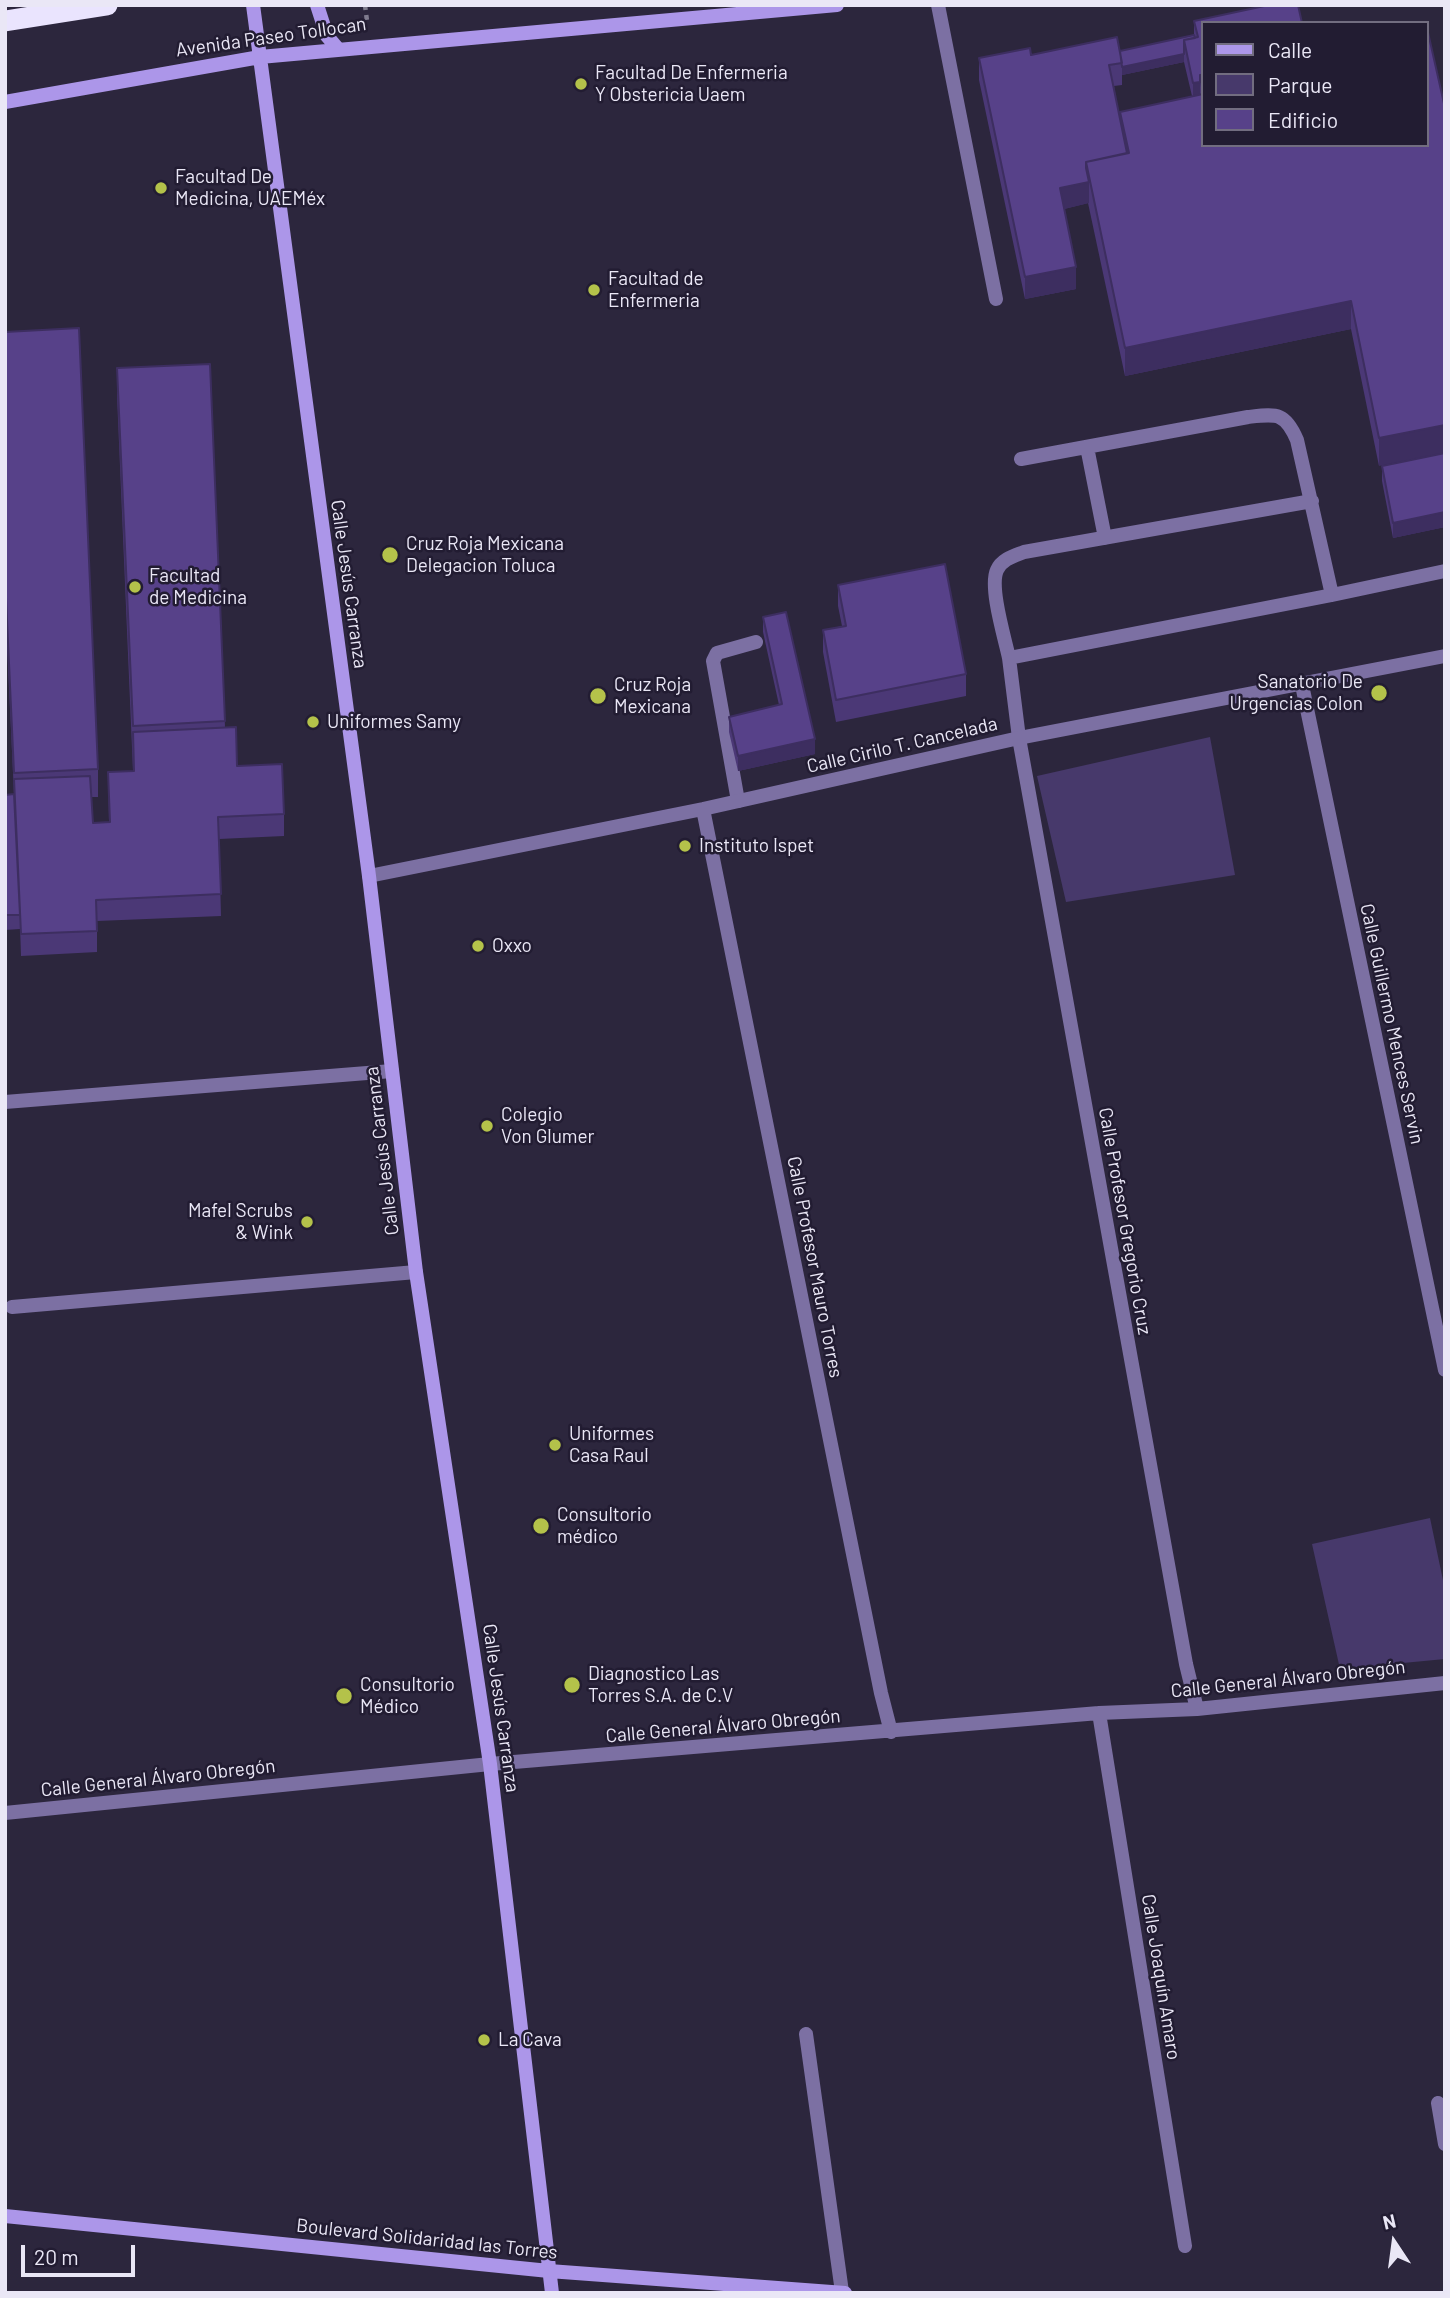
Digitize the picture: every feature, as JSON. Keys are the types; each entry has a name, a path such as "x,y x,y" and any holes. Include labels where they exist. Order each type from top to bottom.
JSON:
{"highway":[{"path":"5,21 107,5"}],"main road":[{"name":"Calle Jesús Carranza","path":"253,5 369,876 416,1272 490,1764 552,2293"},
{"path":"317,5 327,36 338,48"},
{"name":"Avenida Paseo Tollocan","path":"5,102 260,57 837,5"},
{"name":"Boulevard Solidaridad las Torres","path":"5,2217 549,2271 843,2292"}],"street":[{"path":"938,5 996,299"},
{"path":"1021,459 1248,417 1279,415 1289,421 1297,440 1332,595"},
{"path":"1087,447 1105,538 1312,501"},
{"name":"Calle Profesor Gregorio Cruz","path":"1105,538 1024,552 1007,559 996,571 995,590 1009,658 1019,738 1178,1623 1197,1709"},
{"path":"1009,658 1445,571"},
{"path":"738,802 713,661 717,653 726,649 756,642"},
{"name":"Calle Cirilo T. Cancelada","path":"369,876 738,802 1019,738 1445,656"},
{"name":"Calle Guillermo Mences Servin","path":"1302,685 1445,1370"},
{"name":"Calle Profesor Mauro Torres","path":"704,809 878,1680 891,1732"},
{"path":"5,1102 392,1071"},
{"path":"12,1307 416,1272"},
{"name":"Calle General Álvaro Obregón","path":"5,1813 490,1764 1099,1713 1197,1709 1445,1683"},
{"name":"Calle Joaquín Amaro","path":"1099,1713 1185,2246"},
{"path":"806,2034 843,2292"},
{"path":"1438,2103 1445,2144"}],"path":[{"path":"365,5 368,30"}],"green space":[{"path":"1210,737 1235,875 1066,902 1037,776"},
{"path":"1430,1518 1445,1590 1445,1659 1340,1669 1312,1544"}],"building":[{"path":"1269,5 1298,5 1302,21 1202,21 1202,75 1200,82 1193,83 1184,40 1198,37 1194,21"},
{"path":"1194,35 1195,38 1184,40 1184,54 1122,67 1120,51"},
{"path":"1117,37 1122,63 1109,65 1127,153 1086,162 1089,182 1060,188 1076,267 1025,277 979,58 1030,48 1031,55"},
{"path":"1429,37 1445,108 1445,425 1379,438 1351,301 1125,348 1086,162 1129,153 1120,112 1202,94 1202,147 1429,147"},
{"path":"79,328 98,769 14,773 5,576 5,332"},
{"path":"210,364 225,721 133,726 117,368"},
{"path":"1445,453 1445,512 1393,523 1382,466"},
{"path":"945,564 966,674 836,700 823,630 846,626 838,585"},
{"path":"786,612 815,739 738,756 729,717 782,704 763,617"},
{"path":"236,727 237,766 282,764 284,814 218,817 221,894 96,900 97,931 21,934 14,779 90,776 93,823 110,822 108,772 134,771 133,732"},
{"path":"14,794 20,915 5,915 5,795"}],"place":[{"name":"Facultad De Enfermeria Y Obstericia Uaem","path":"581,84"},
{"name":"Facultad De Medicina, UAEMéx","path":"161,188"},
{"name":"Facultad de Enfermeria","path":"594,290"},
{"name":"Cruz Roja Mexicana Delegacion Toluca","path":"390,555"},
{"name":"Facultad de Medicina","path":"135,587"},
{"name":"Sanatorio De Urgencias Colon","path":"1379,693"},
{"name":"Cruz Roja Mexicana","path":"598,696"},
{"name":"Uniformes Samy","path":"313,722"},
{"name":"Instituto Ispet","path":"685,846"},
{"name":"Oxxo","path":"478,946"},
{"name":"Colegio Von Glumer","path":"487,1126"},
{"name":"Mafel Scrubs & Wink","path":"307,1222"},
{"name":"Uniformes Casa Raul","path":"555,1445"},
{"name":"Consultorio médico","path":"541,1526"},
{"name":"Diagnostico Las Torres S.A. de C.V","path":"572,1685"},
{"name":"Consultorio Médico","path":"344,1696"},
{"name":"La Cava","path":"484,2040"}]}
